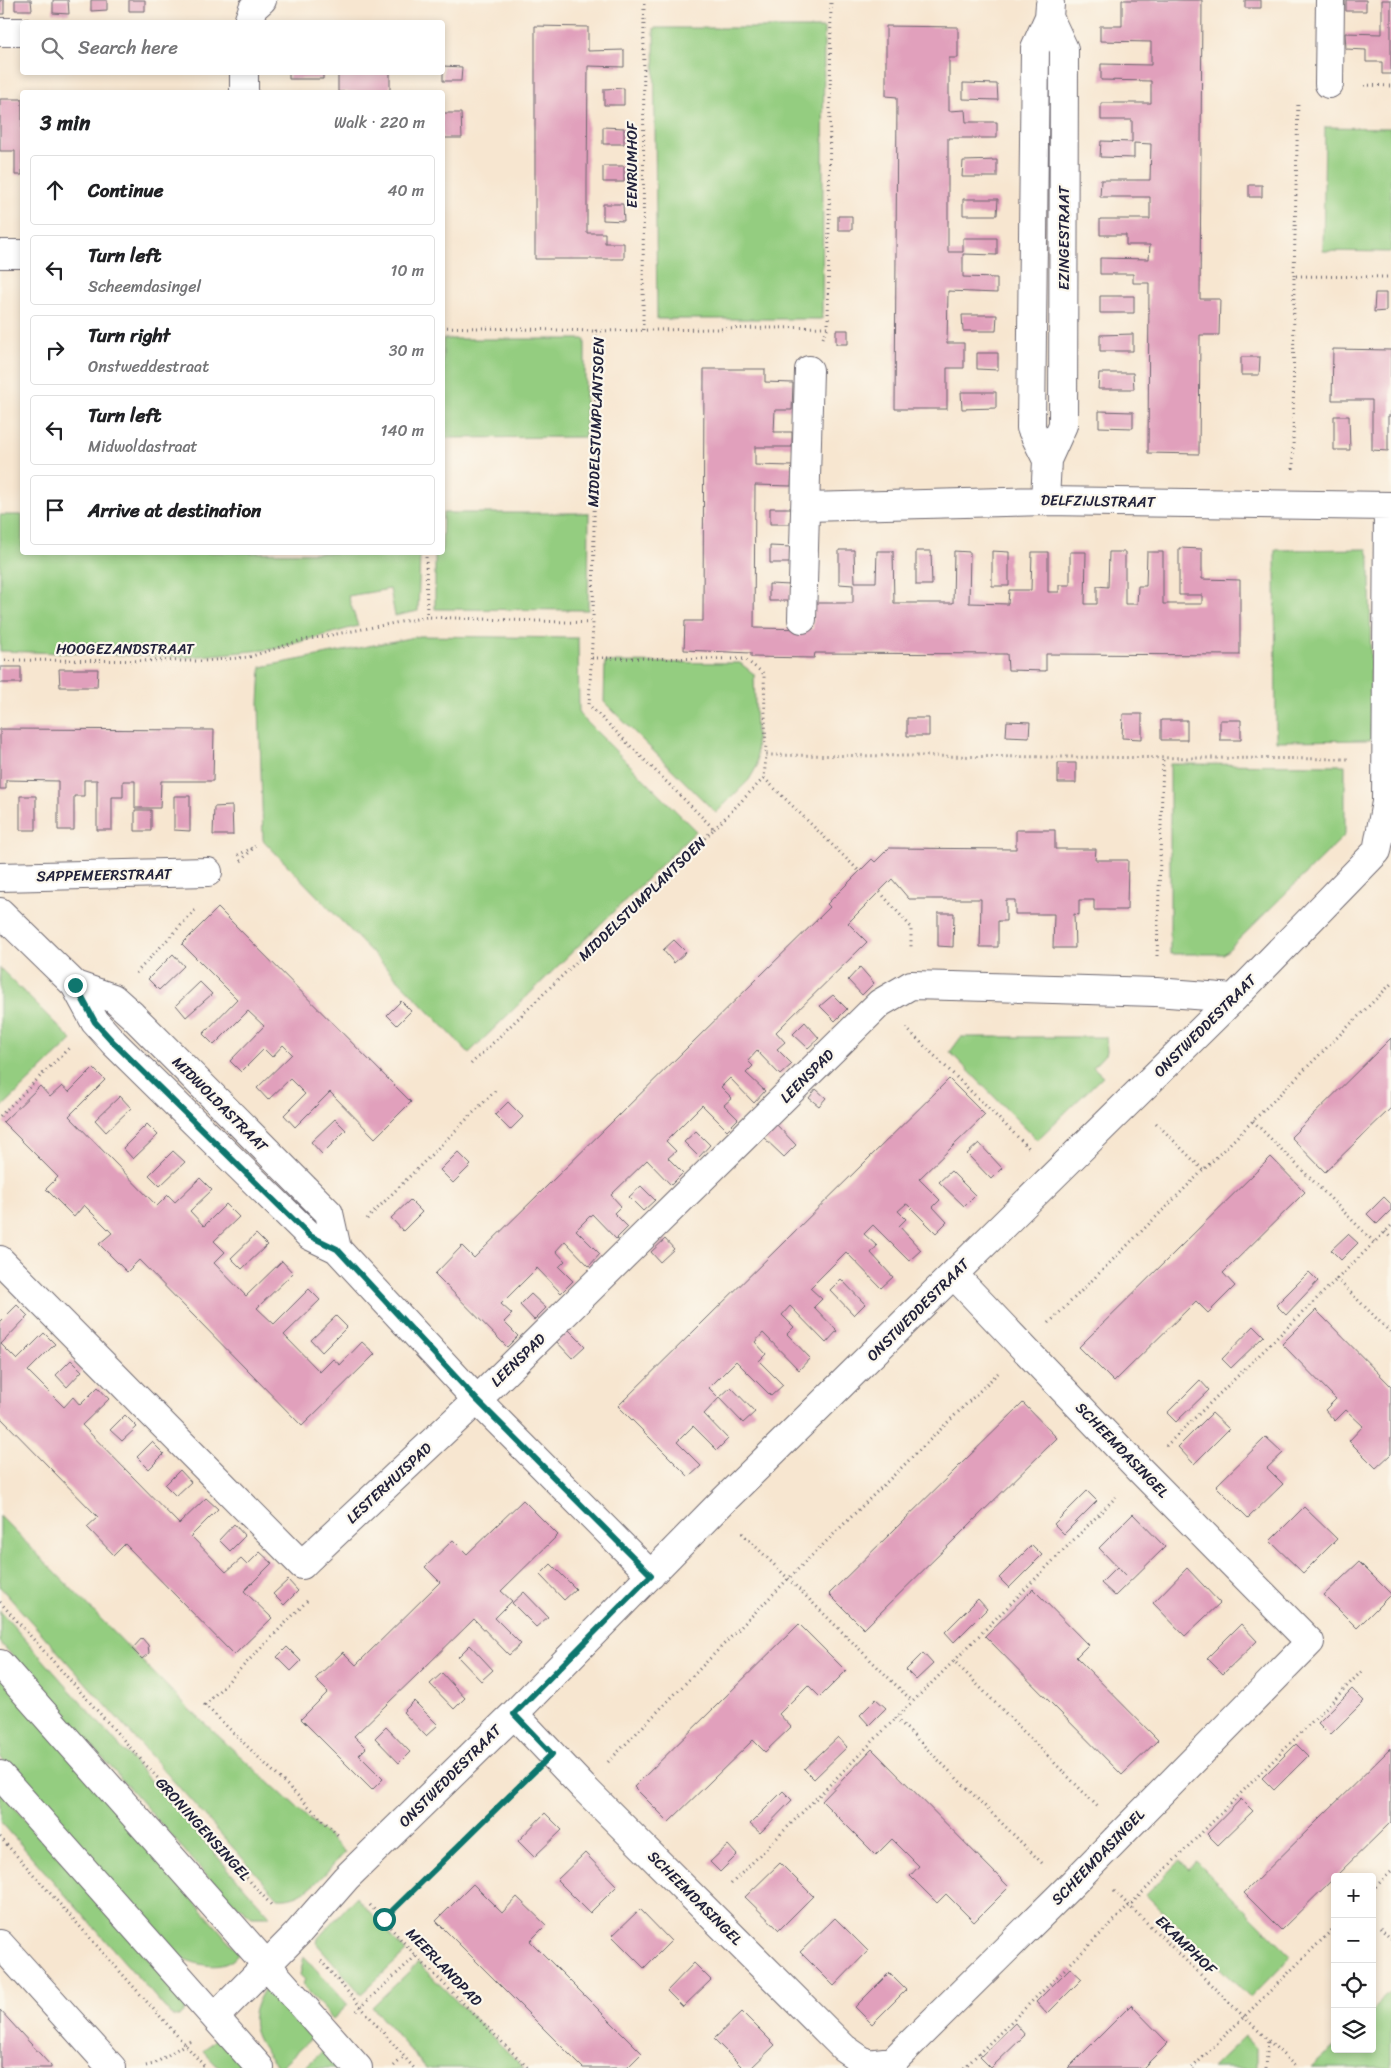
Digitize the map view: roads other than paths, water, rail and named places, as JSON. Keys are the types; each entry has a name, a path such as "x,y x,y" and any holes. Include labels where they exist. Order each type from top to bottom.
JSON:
{"street":[{"path":"249,20 253,8 262,0"},
{"path":"1329,84 1330,0"},
{"name":"EZINGESTRAAT","path":"1045,500 1047,460 1064,425 1064,49 1049,8"},
{"path":"0,32 20,32"},
{"path":"244,75 244,90"},
{"path":"0,254 20,254"},
{"path":"802,619 809,370"},
{"name":"DELFZIJLSTRAAT","path":"806,506 1045,500 1390,506"},
{"name":"ONSTWEDDESTRAAT","path":"216,2016 297,1934 355,1870 514,1714 716,1508 1234,998 1384,856 1390,506"},
{"name":"SAPPEMEERSTRAAT","path":"0,877 208,872"},
{"name":"MIDWOLDASTRAAT","path":"0,912 75,985 95,1022 114,1043 310,1236 337,1249 477,1400 651,1575"},
{"name":"LEENSPAD","path":"477,1400 880,1003 911,986 1156,992 1234,998"},
{"name":"LESTERHUISPAD","path":"0,1260 307,1561 477,1400"},
{"name":"SCHEEMDASINGEL","path":"514,1714 583,1787 844,2048 867,2064 893,2061 1067,1889 1310,1642 1141,1471 954,1275"},
{"path":"0,1664 358,2068"},
{"path":"0,1775 216,2016 260,2068"},
{"path":"0,1944 112,2068"}]}
